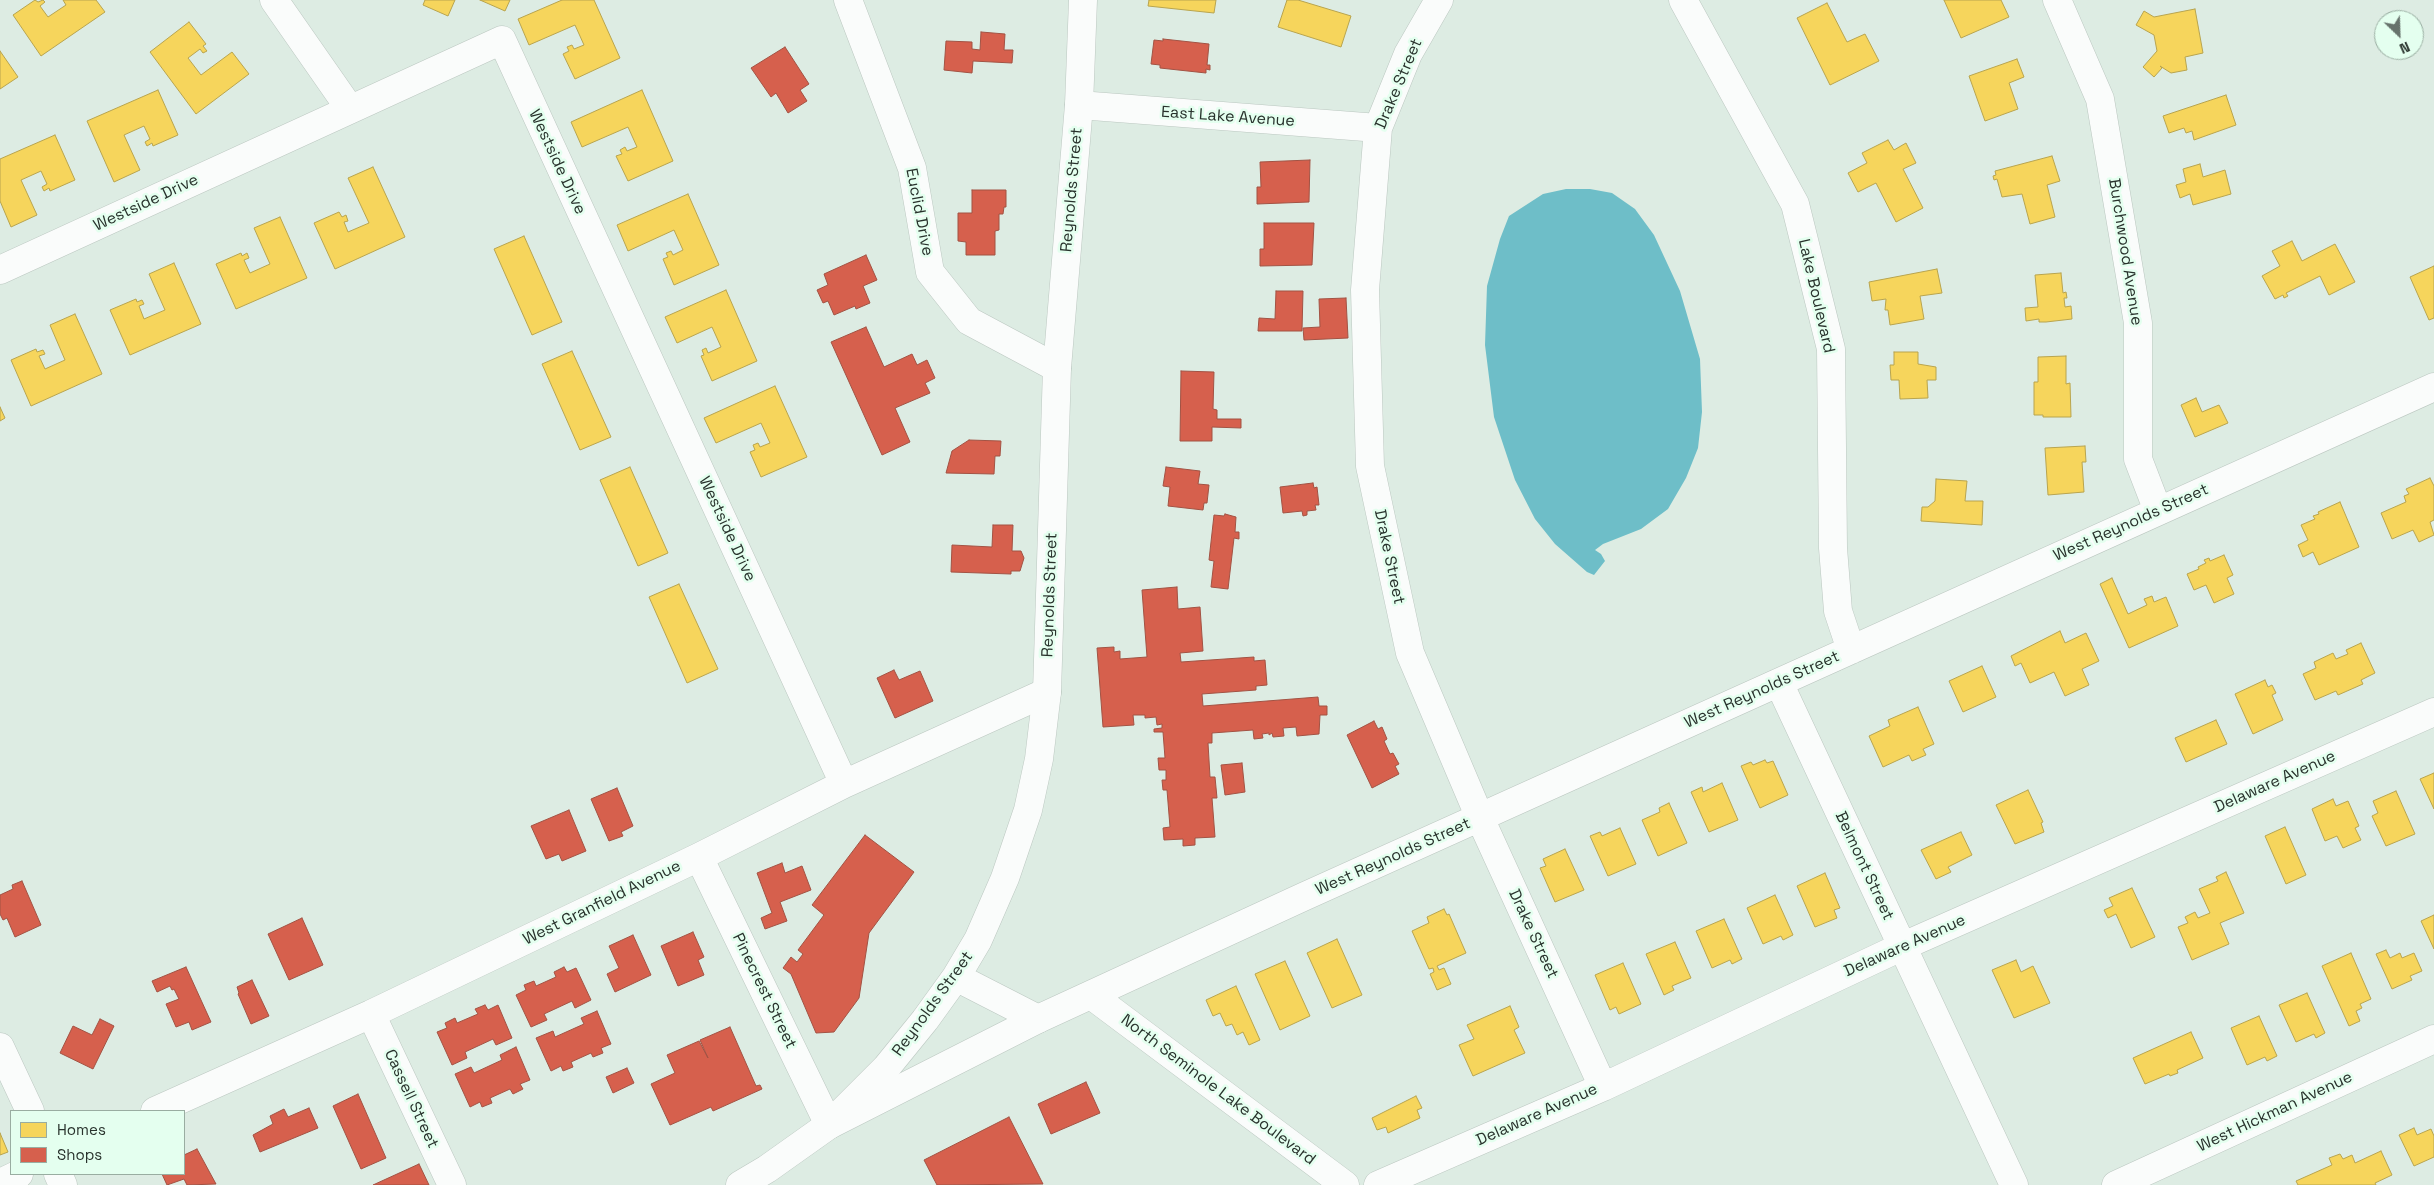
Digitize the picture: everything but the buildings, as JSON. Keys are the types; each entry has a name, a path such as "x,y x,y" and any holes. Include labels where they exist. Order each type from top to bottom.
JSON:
{"street":[{"path":"274,0 350,110"},
{"name":"Euclid Drive","path":"848,0 912,168 930,272 969,321 1057,368"},
{"name":"Reynolds Street","path":"829,1125 886,1068 956,977 978,940 1005,878 1028,810 1039,758 1048,692 1057,368 1079,105 1084,0"},
{"name":"Drake Street","path":"1438,0 1408,54 1378,128 1365,290 1370,466 1410,653 1480,818 1603,1086"},
{"name":"Burchwood Avenue","path":"2057,0 2100,99 2138,323 2138,459 2158,511"},
{"name":"Lake Boulevard","path":"1687,1 1755,134 1795,204 1831,348 1833,548 1838,611 1851,650"},
{"name":"Westside Drive","path":"0,270 502,40 844,784"},
{"name":"East Lake Avenue","path":"1079,105 1378,128"},
{"name":"West Reynolds Street","path":"1091,995 2434,387"},
{"name":"Belmont Street","path":"1779,683 2014,1185"},
{"name":"West Granfield Avenue","path":"158,1110 371,1014 699,857 844,784 1048,692"},
{"name":"Delaware Avenue","path":"1378,1185 1603,1086 1901,947 2434,712"},
{"name":"Pinecrest Street","path":"699,857 829,1125"},
{"path":"956,977 1038,1019"},
{"name":"Reynolds Street","path":"740,1185 768,1169 829,1125 1038,1019 1091,995"},
{"name":"North Seminole Lake Boulevard","path":"1091,995 1345,1185"},
{"name":"Cassell Street","path":"371,1014 452,1185"},
{"name":"West Hickman Avenue","path":"2116,1185 2434,1039"},
{"path":"0,1047 30,1110"},
{"path":"0,1183 17,1175"}],"water":[{"path":"1566,189 1590,189 1612,193 1635,209 1654,235 1680,291 1700,359 1702,412 1698,448 1686,478 1668,509 1641,529 1603,544 1595,550 1601,554 1605,561 1594,575 1587,572 1555,544 1535,519 1515,480 1494,417 1485,345 1487,286 1500,239 1509,216 1543,194"}]}
